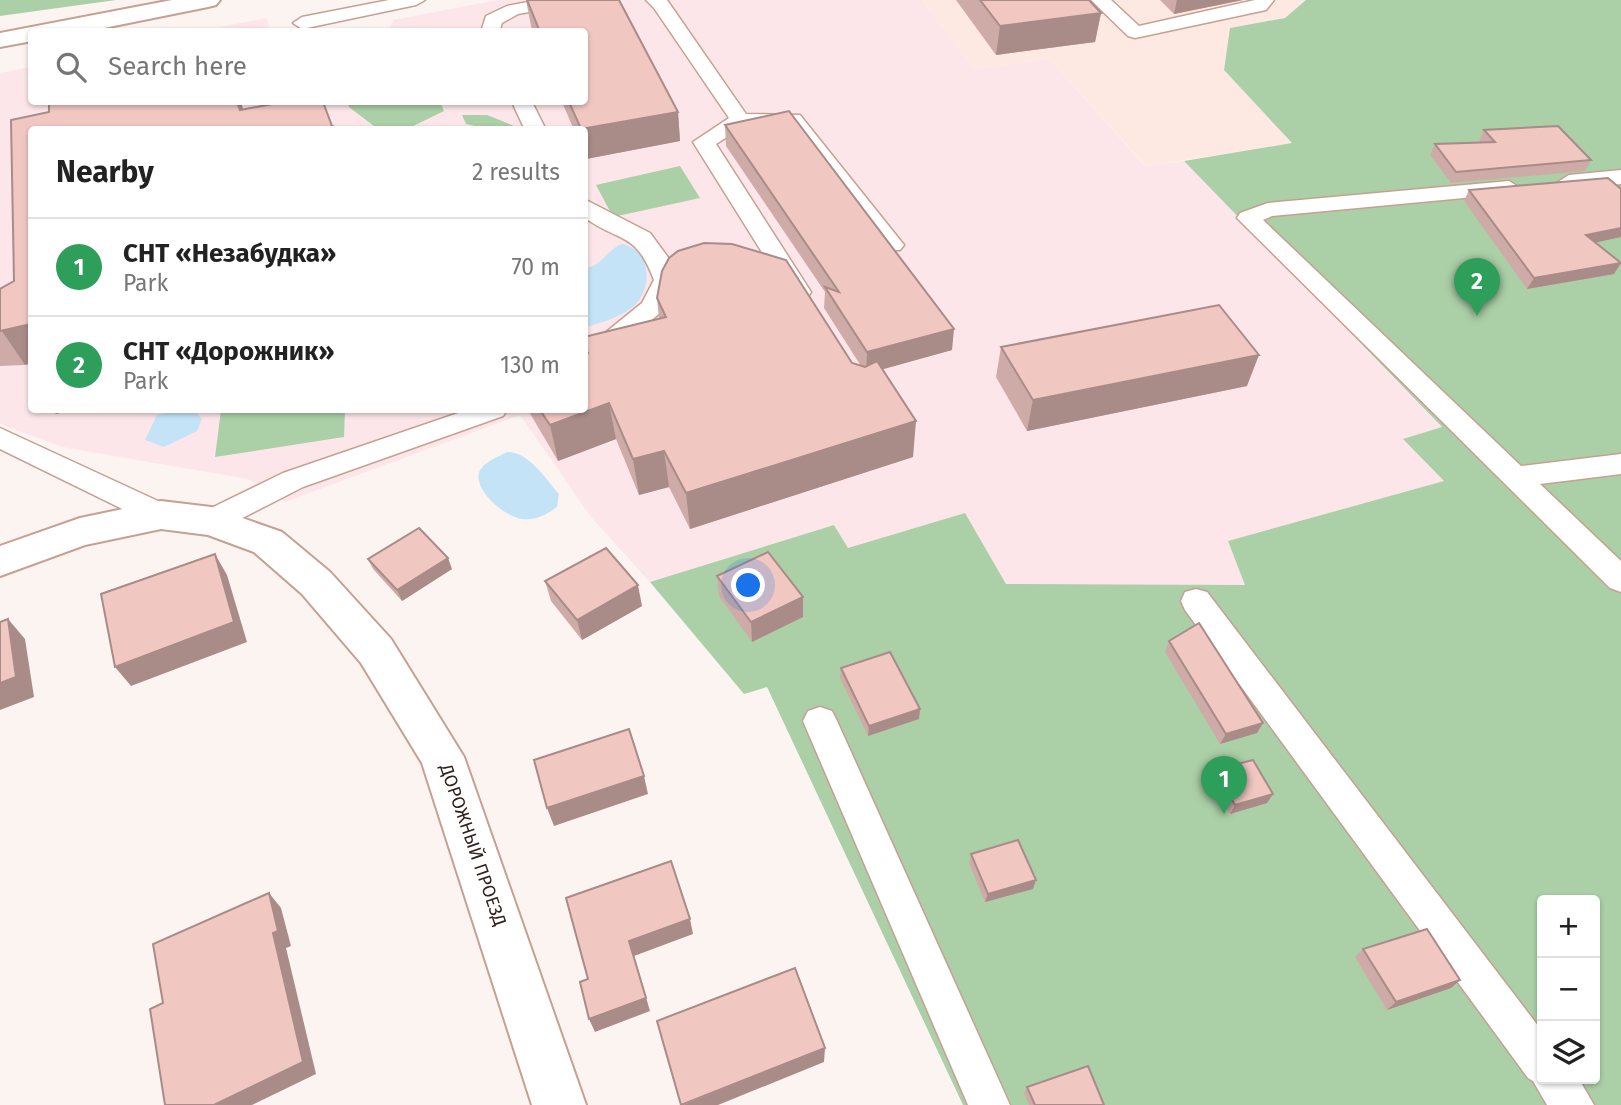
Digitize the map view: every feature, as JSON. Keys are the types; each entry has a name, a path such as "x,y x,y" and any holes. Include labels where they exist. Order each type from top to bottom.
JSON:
{"street":[{"path":"63,28 169,4 208,0"},
{"path":"0,40 28,35"},
{"name":"ДОРОЖНЫЙ ПРОЕЗД","path":"0,561 80,532 161,515 211,521 268,542 316,583 376,651 442,757 559,1105"}],"lane":[{"path":"301,21 416,0"},
{"path":"491,28 493,20 513,10 567,0"},
{"path":"655,0 661,4 740,120"},
{"path":"1100,0 1135,32 1260,6 1265,0"},
{"path":"524,105 534,126"},
{"path":"812,313 704,142 740,120 793,118 892,245"},
{"path":"1553,184 1621,177"},
{"path":"1526,186 1268,210 1248,218 1621,580"},
{"path":"588,209 595,215 637,232 658,255 666,281 652,307 588,361"},
{"path":"211,521 293,480 485,413"},
{"path":"0,438 161,515"},
{"path":"1515,477 1621,464"},
{"path":"1196,601 1537,1057"},
{"path":"820,721 989,1105"},
{"path":"1557,1084 1573,1105"}],"shaded area":[{"path":"497,0 922,0 975,69 1049,58 1145,166 1184,161 1442,428 1404,439 1445,481 1228,541 1246,585 1006,584 965,513 848,548 834,525 650,582 591,517 520,415 285,502 248,479 62,447 0,424 0,73 28,68 28,105 588,105 588,28 389,28 394,20"},
{"path":"922,0 1306,0 1285,18 1230,28 1224,70 1293,143 1146,166 1049,58 975,69"},
{"path":"266,18 270,28 215,28"}],"green space":[{"path":"0,0 116,0 0,16"},
{"path":"1306,0 1621,0 1621,1105 963,1105 767,687 744,694 650,582 834,525 848,548 965,513 1006,584 1245,585 1228,541 1444,481 1403,439 1442,427 1184,161 1292,143 1224,70 1230,28 1285,18"},
{"path":"348,105 441,105 444,111 413,126 374,126"},
{"path":"462,115 487,115 514,126 475,126 466,124"},
{"path":"680,166 700,198 613,217 596,185"},
{"path":"221,413 345,413 344,437 215,457"}],"water":[{"path":"622,244 639,253 646,269 645,288 635,305 624,313 588,326 588,267 600,262"},
{"path":"197,413 202,419 197,431 164,447 145,440 157,415"},
{"path":"507,452 522,456 542,474 559,494 557,507 537,518 522,519 507,513 491,501 480,485 480,470"}],"building":[{"path":"527,0 619,0 678,112 588,128 580,126 570,105 588,105 588,28 538,28"},
{"path":"980,0 1089,0 1101,13 1000,26"},
{"path":"49,105 238,105 240,110 267,105 324,105 332,126 28,126 28,325 0,331 0,289 14,281 11,120 49,112"},
{"path":"789,111 954,329 867,352 825,287 839,292 725,125"},
{"path":"1558,126 1591,160 1456,172 1435,144 1495,142 1484,130"},
{"path":"1608,178 1621,189 1621,228 1586,235 1621,263 1534,278 1469,190"},
{"path":"704,243 732,244 786,260 852,363 865,367 877,361 916,421 686,493 664,451 633,459 609,403 588,411 588,336 666,317 657,298 662,271 669,258 678,251"},
{"path":"1219,305 1259,355 1033,400 1001,347"},
{"path":"542,413 582,413 550,425"},
{"path":"419,528 448,558 397,590 368,559"},
{"path":"606,548 638,585 577,620 545,581"},
{"path":"768,552 803,597 751,622 717,576"},
{"path":"215,554 234,622 115,667 101,594"},
{"path":"8,619 16,677 0,683 0,622"},
{"path":"1199,623 1263,723 1226,734 1169,641"},
{"path":"890,652 920,709 869,726 841,668"},
{"path":"629,729 644,776 547,808 534,760"},
{"path":"1253,760 1273,794 1235,805 1215,770"},
{"path":"1018,840 1036,880 988,894 971,854"},
{"path":"671,861 690,919 629,941 646,998 589,1019 580,982 588,979 566,898"},
{"path":"269,893 278,931 273,933 303,1062 214,1105 165,1105 150,1009 163,1003 153,944"},
{"path":"1427,929 1460,980 1396,1002 1363,949"},
{"path":"795,968 825,1048 681,1105 657,1021"},
{"path":"1088,1066 1104,1105 1035,1105 1027,1087"}],"place":[{"name":"СНТ «Дорожник»","path":"1477,316"},
{"name":"СНТ «Незабудка»","path":"1224,814"}]}
